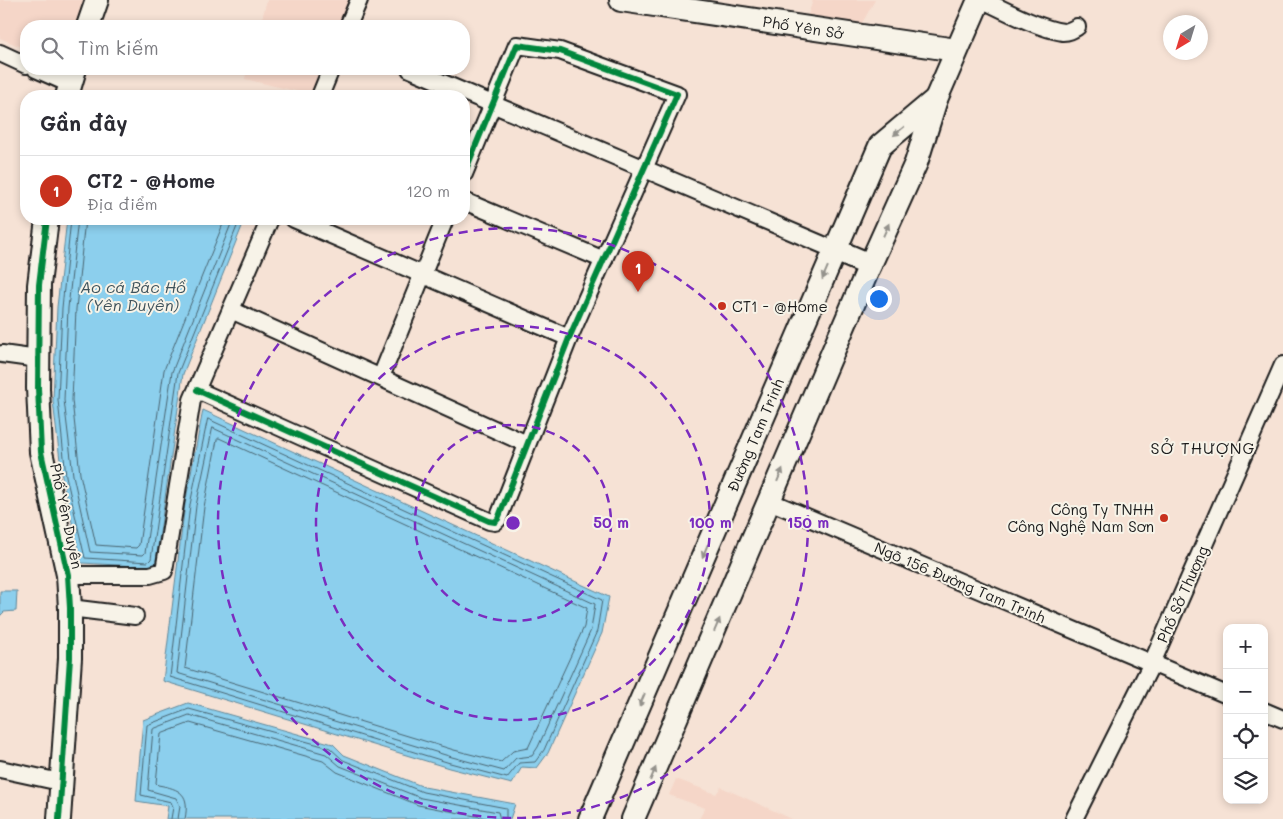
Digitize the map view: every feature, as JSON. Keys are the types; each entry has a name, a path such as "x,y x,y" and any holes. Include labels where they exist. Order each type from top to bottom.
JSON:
{"main road":[{"path":"90,20 97,0"},
{"name":"Phố Yên Sở","path":"620,0 956,50"},
{"name":"Đường Tam Trinh","path":"633,819 870,265 916,163 936,100 979,0"},
{"name":"Đường Tam Trinh","path":"590,819 880,146 936,100"},
{"name":"Phố Yên Duyên","path":"46,225 40,285 38,359 42,466 68,575 70,608 70,667 60,782 59,819"},
{"path":"834,250 870,265"}],"street":[{"path":"350,20 358,0"},
{"path":"983,0 1019,17 1062,32 1070,31 1077,27"},
{"path":"197,390 489,521 495,522 498,519 569,338 677,94 560,52 521,44 515,48 470,160"},
{"path":"0,53 20,62"},
{"path":"51,75 71,83"},
{"path":"322,90 329,75"},
{"path":"424,75 460,90"},
{"path":"470,94 834,250"},
{"path":"470,204 604,260"},
{"path":"68,575 150,575 164,571 192,400 267,225"},
{"path":"308,225 569,338"},
{"path":"381,378 443,225"},
{"path":"231,310 527,444"},
{"path":"2,354 38,359"},
{"name":"Phố Sở Thượng","path":"1074,819 1152,663 1283,365"},
{"name":"Ngõ 156 Đường Tam Trinh","path":"769,501 1223,693"},
{"path":"70,608 136,616"},
{"path":"1268,713 1283,719"},
{"path":"0,769 60,782"}],"shaded area":[{"path":"0,0 87,0 80,20 20,20 20,46 0,38"},
{"path":"267,0 350,0 342,20 262,20"},
{"path":"813,0 875,0 861,25 808,15"},
{"path":"246,75 321,75 315,90 292,90 245,79"},
{"path":"676,779 716,794 721,787 792,819 699,819 705,808 669,795"}],"water":[{"name":"Ao cá Bác Hồ (Yên Duyên)","path":"66,225 243,225 183,374 155,567 81,563 62,477 53,401 57,307"},
{"path":"203,410 609,597 602,633 548,753 537,768 522,767 512,784 449,768 163,681 185,504"},
{"path":"0,591 17,591 16,611 4,612 0,616"},
{"path":"188,703 333,744 344,755 424,787 515,804 510,819 166,819 168,806 136,801 143,720"}],"cycle path":[{"path":"197,390 489,521 495,522 498,519 569,338 677,94 560,51 517,45 470,159"},
{"path":"46,225 39,285 38,388 41,452 68,575 70,608 70,658 59,819"}],"place":[{"name":"CT2 - @Home","path":"638,292"},
{"name":"CT1 - @Home","path":"722,306"},
{"name":"Công Ty TNHH Công Nghệ Nam Sơn","path":"1164,518"}],"district":[{"name":"SỞ THƯỢNG","path":"1203,447"}]}
